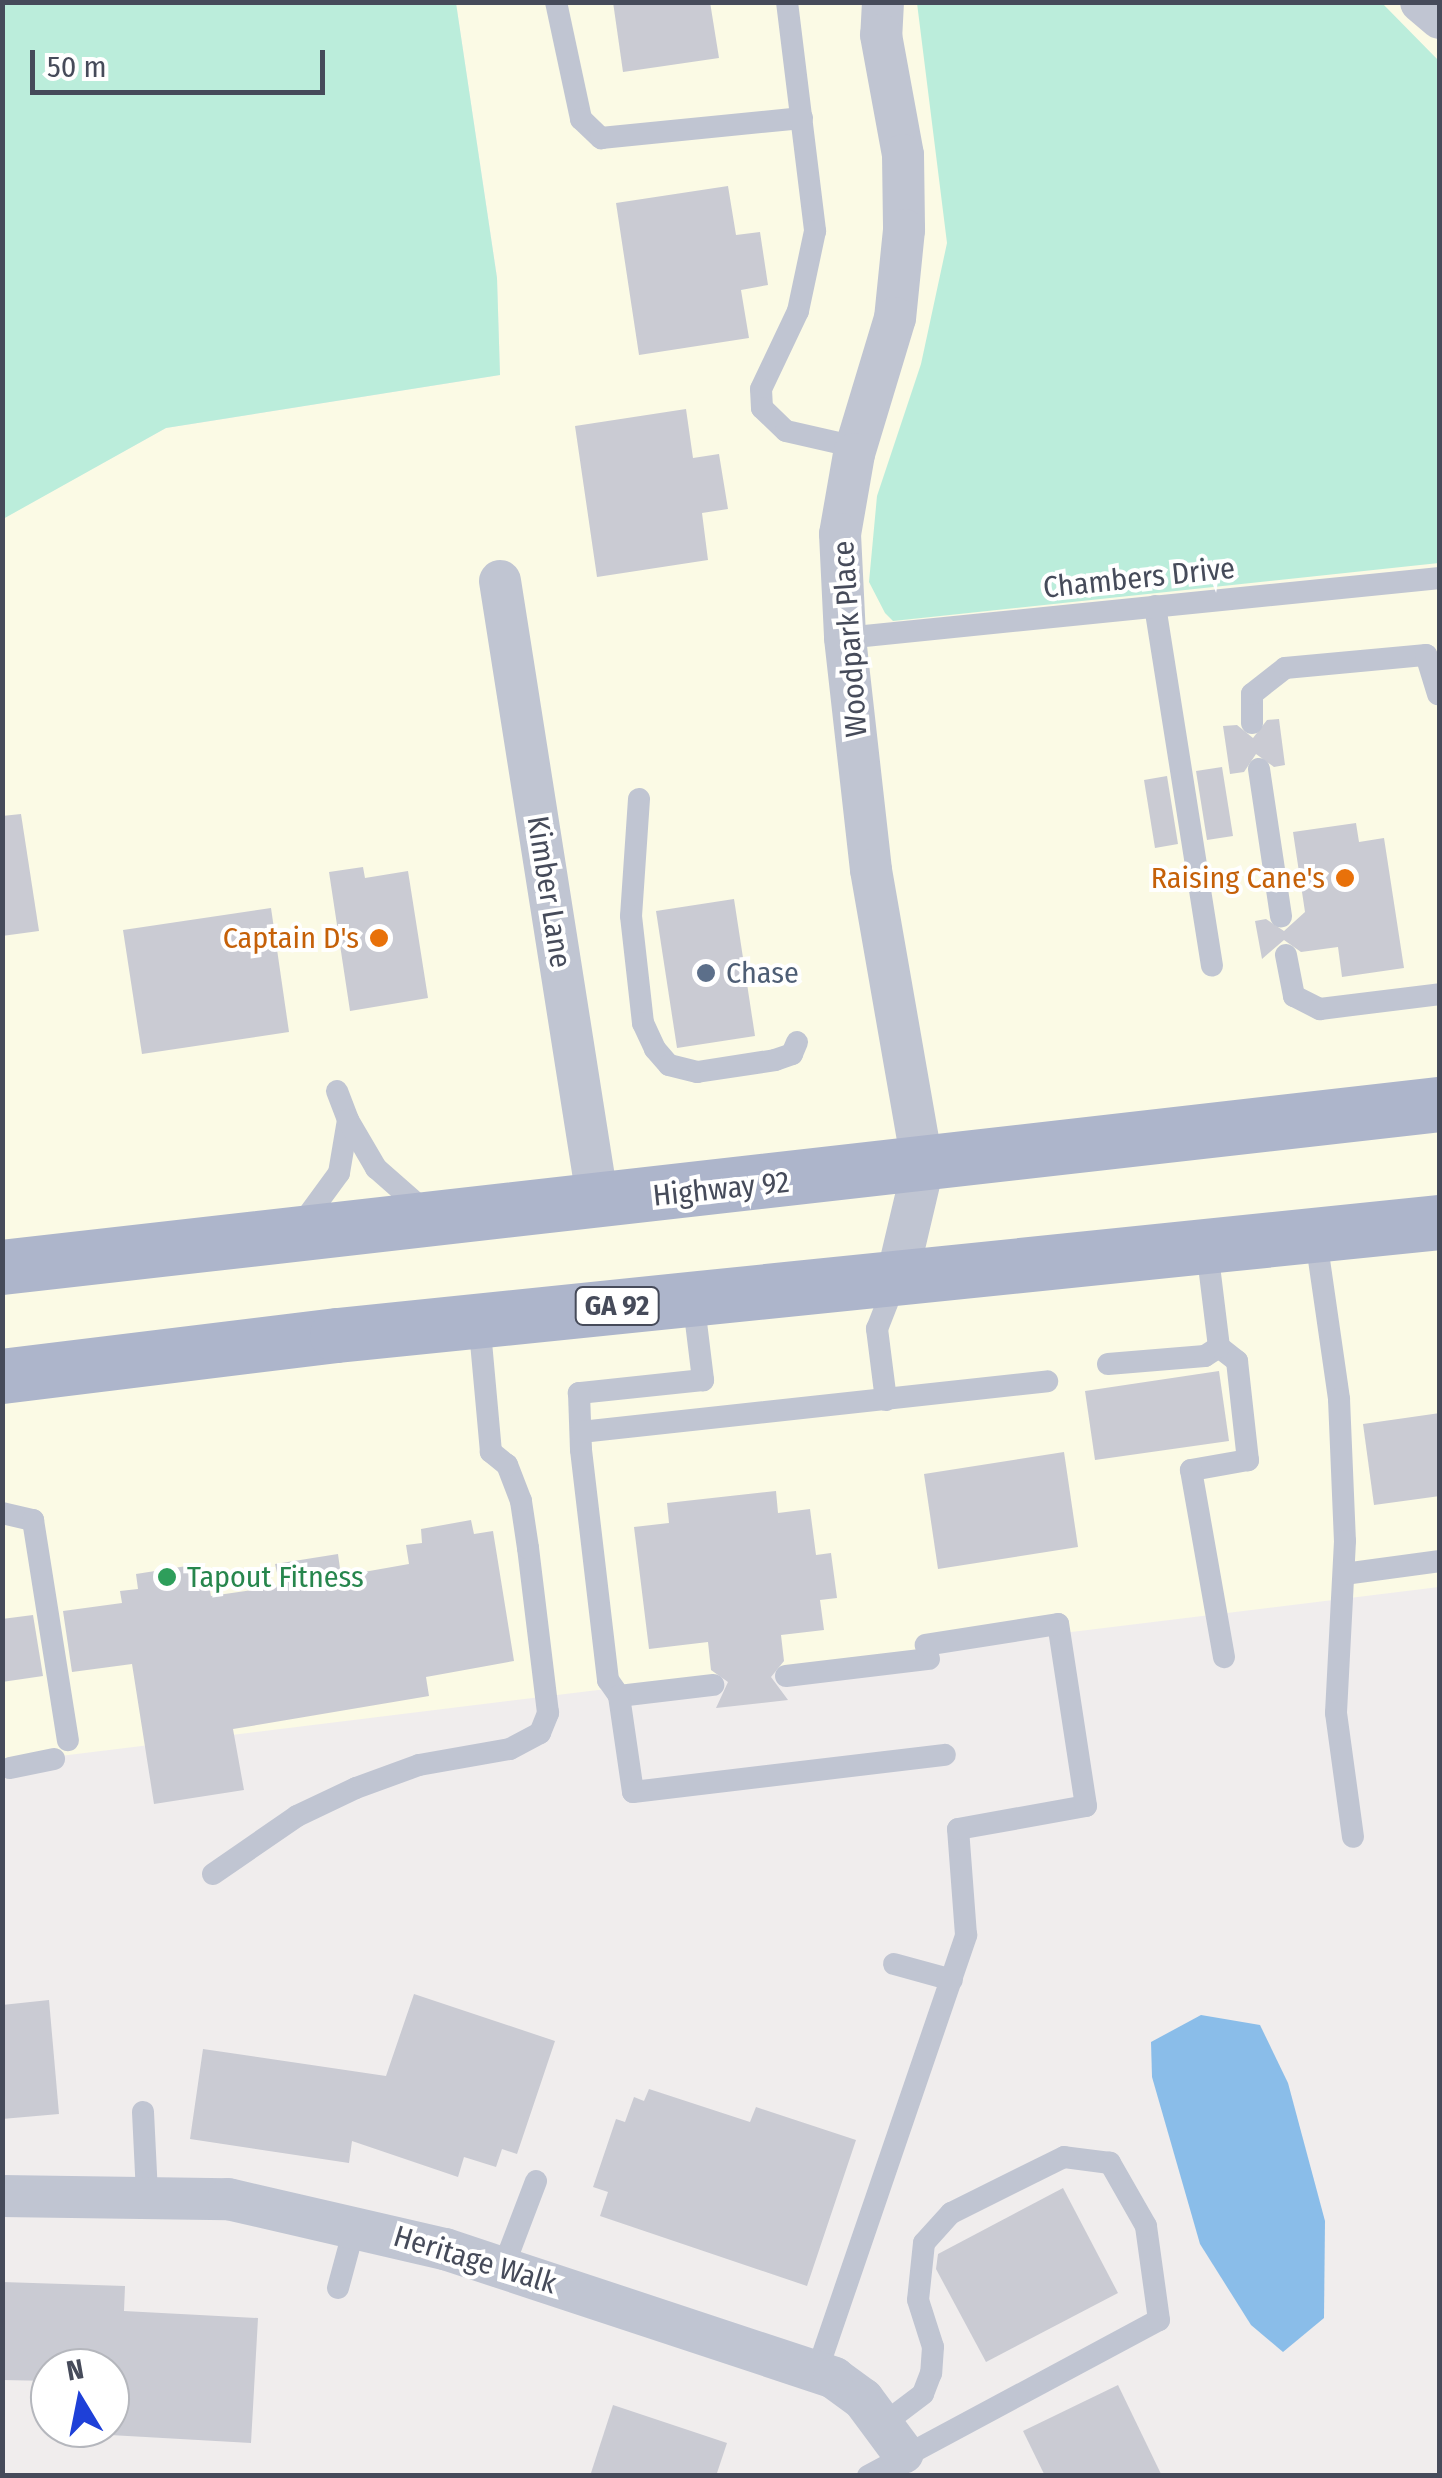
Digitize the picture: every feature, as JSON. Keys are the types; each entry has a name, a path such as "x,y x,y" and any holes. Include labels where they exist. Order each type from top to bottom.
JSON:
{"main road":[{"name":"Highway 92","path":"2,1267 923,1167 1440,1104"},
{"name":"GA 92","path":"2,1376 693,1298 1316,1239 1440,1222"}],"street":[{"name":"Woodpark Place","path":"883,2 881,35 903,155 904,230 895,318 856,448 840,534 845,638 872,870 923,1167 897,1277"},
{"path":"1421,2 1440,18"},
{"name":"Kimber Lane","path":"500,581 598,1203"},
{"name":"Heritage Walk","path":"2,2196 146,2194 228,2199 356,2225 504,2268 817,2371 847,2386 892,2457"}],"lane":[{"path":"556,2 582,119 601,138 802,118"},
{"path":"787,2 814,231 798,311 761,389 762,408 786,431 856,448"},
{"name":"Chambers Drive","path":"845,638 1440,578"},
{"path":"1154,606 1212,966"},
{"path":"1252,722 1252,694 1286,668 1426,656 1438,694"},
{"path":"1259,769 1280,916"},
{"path":"639,800 631,916 640,1005 655,1048 668,1065 697,1072 776,1060 792,1054 797,1042"},
{"path":"1286,954 1294,996 1320,1009 1440,994"},
{"path":"338,1091 348,1120 376,1168 422,1211 443,1218"},
{"path":"289,1235 324,1200 339,1174 348,1120"},
{"path":"1316,1239 1339,1399 1344,1574 1336,1714 1353,1837"},
{"path":"1207,1249 1219,1347 1237,1361 1248,1460 1191,1470 1224,1657"},
{"path":"886,1400 876,1329 897,1277"},
{"path":"693,1298 702,1380 579,1393 608,1680 620,1696 632,1792 945,1755"},
{"path":"213,1874 296,1816 356,1788 419,1765 510,1749 540,1733 548,1714 526,1532 507,1465 491,1452 479,1321"},
{"path":"1108,1364 1205,1356 1219,1347"},
{"path":"580,1432 1047,1381"},
{"path":"2,1514 33,1520 61,1750 6,1769"},
{"path":"1344,1574 1440,1561"},
{"path":"786,1676 928,1652 1058,1624 1086,1806 958,1829 967,1919 952,1980 817,2371"},
{"path":"48,1721 54,1680"},
{"path":"620,1696 713,1685"},
{"path":"6,1769 36,1743"},
{"path":"894,1964 952,1980"},
{"path":"143,2112 146,2194"},
{"path":"1074,2154 1110,2164 1124,2180 1152,2246 1159,2320 892,2457 931,2373 933,2347 918,2300 924,2243 951,2214 990,2190 1074,2154"},
{"path":"504,2268 536,2181"},
{"path":"338,2288 356,2225"}],"shaded area":[{"path":"456,3 1439,3 1439,1587 3,1763 2,519 166,428 500,375 497,277"}],"green space":[{"path":"3,2 456,3 497,278 500,375 166,428 3,519"},
{"path":"917,3 1382,3 1439,61 1439,563 893,621 885,613 869,582 877,496 921,364 947,243"}],"water":[{"path":"1201,2015 1260,2025 1288,2083 1325,2221 1324,2318 1283,2352 1251,2325 1200,2244 1152,2077 1151,2042"}],"building":[{"path":"613,2 710,2 719,58 623,72"},
{"path":"728,186 736,235 760,232 768,285 741,290 749,338 639,355 616,203"},
{"path":"686,409 693,458 719,454 728,509 702,513 708,560 597,577 575,426"},
{"path":"1279,719 1285,765 1274,767 1256,754 1244,772 1230,774 1223,726 1237,725 1253,738 1267,720"},
{"path":"1222,767 1233,836 1207,840 1196,771"},
{"path":"1167,776 1178,844 1155,848 1144,780"},
{"path":"21,814 39,931 2,936 2,816"},
{"name":"Raising Cane's","path":"1356,823 1359,842 1384,838 1404,968 1342,977 1338,947 1301,952 1284,940 1262,959 1255,921 1266,919 1284,931 1305,912 1293,832"},
{"name":"Captain D's","path":"363,867 365,878 408,871 428,998 350,1011 329,872"},
{"name":"Chase","path":"734,899 755,1036 677,1048 656,911"},
{"path":"271,908 289,1032 142,1054 123,930"},
{"path":"1219,1371 1229,1441 1095,1460 1085,1391"},
{"path":"1440,1413 1440,1496 1374,1505 1363,1424"},
{"path":"1064,1452 1078,1547 938,1569 924,1474"},
{"path":"776,1491 778,1513 810,1509 816,1555 831,1553 837,1598 820,1600 824,1630 781,1635 784,1661 771,1677 788,1700 716,1708 728,1682 711,1670 708,1642 649,1649 634,1527 669,1523 667,1503"},
{"path":"471,1520 474,1534 493,1531 514,1661 426,1677 429,1696 233,1729 244,1790 154,1804 132,1664 72,1672 63,1611 122,1603 120,1591 138,1589 136,1574 187,1566 190,1582 208,1578 211,1596 280,1586 275,1564 338,1554 341,1576 409,1564 406,1545 422,1543 421,1529"},
{"path":"33,1615 43,1676 2,1682 2,1619"},
{"path":"414,1994 555,2041 517,2154 502,2149 496,2167 464,2157 458,2177 352,2141 349,2163 190,2139 203,2049 386,2076"},
{"path":"49,2000 59,2114 2,2119 2,2005"},
{"path":"649,2089 750,2122 756,2107 856,2140 807,2286 600,2216 608,2192 593,2187 616,2119 625,2122 634,2097 644,2101"},
{"path":"1063,2188 1118,2293 986,2362 936,2269 938,2254"},
{"path":"2,2282 125,2286 124,2311 258,2318 251,2443 130,2436 130,2348 30,2348 30,2381 2,2380"},
{"path":"1118,2385 1162,2476 1045,2476 1023,2431"},
{"path":"613,2405 727,2443 716,2476 590,2476"}],"place":[{"name":"Raising Cane's","path":"1345,878"},
{"name":"Captain D's","path":"379,938"},
{"name":"Chase","path":"706,973"},
{"name":"Tapout Fitness","path":"167,1577"}]}
